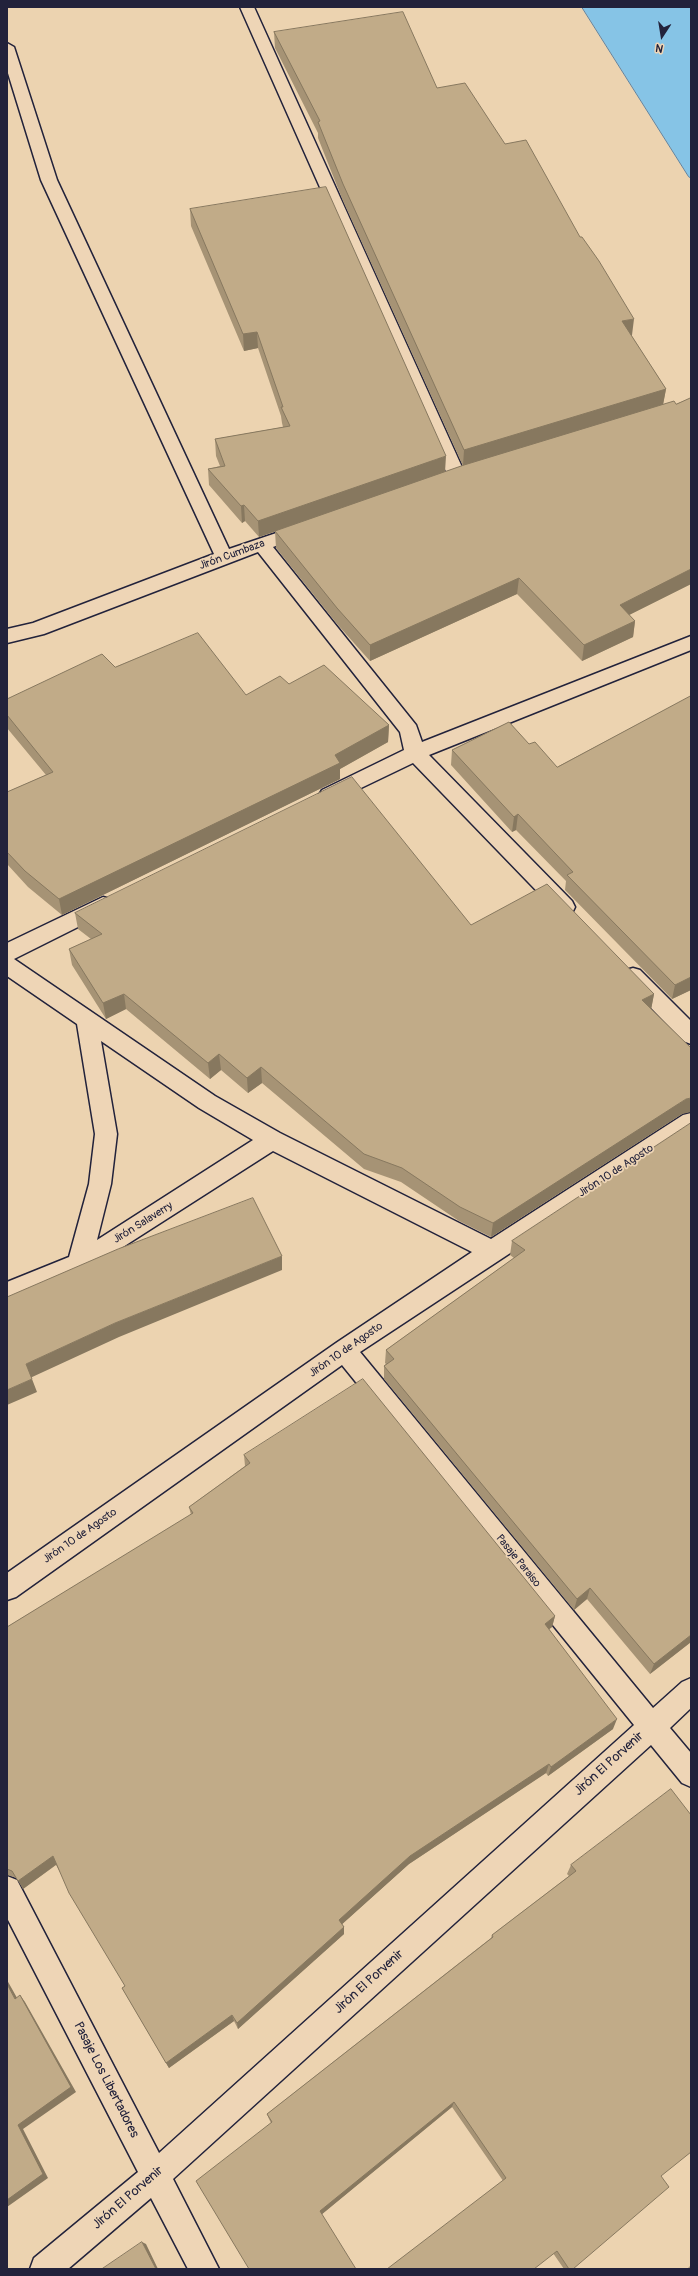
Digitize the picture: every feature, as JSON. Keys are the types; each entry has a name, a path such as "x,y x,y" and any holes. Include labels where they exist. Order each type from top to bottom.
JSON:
{"street":[{"path":"247,7 457,476"},
{"path":"7,47 49,180 224,557"},
{"name":"Jirón Cumbaza","path":"7,636 37,629 224,557 322,523"},
{"path":"261,544 409,730 415,753 581,922"},
{"path":"309,805 415,753 688,648"},
{"path":"7,953 119,897"},
{"path":"619,962 691,1035"},
{"path":"7,965 207,1102 272,1140 492,1251"},
{"path":"79,1263 100,1184 106,1134 87,1020"},
{"name":"Jirón 10 de Agosto","path":"7,1588 344,1350 492,1251 691,1122"},
{"name":"Jirón Salaverry","path":"7,1293 79,1263 272,1140"},
{"name":"Pasaje Paraiso","path":"344,1350 691,1774"},
{"name":"Jirón El Porvenir","path":"45,2269 155,2176 691,1691"},
{"name":"Pasaje Los Libertadores","path":"7,1890 204,2269"}],"water":[{"path":"582,7 691,7 691,178 689,177"}],"building":[{"path":"403,12 437,88 465,83 505,144 526,140 580,237 582,237 599,261 634,319 622,321 666,389 464,450 343,184 318,122 320,121 274,32"},
{"path":"326,187 446,456 258,521 244,505 241,506 208,469 225,466 215,439 290,426 281,407 283,407 257,332 243,334 190,209"},
{"path":"691,398 691,569 620,605 635,621 584,645 519,578 370,645 337,608 275,531 464,465 674,401 676,404"},
{"path":"198,633 246,695 280,676 289,684 324,665 389,725 335,755 340,763 59,899 25,871 7,852 7,792 53,772 7,715 7,699 102,654 115,667"},
{"path":"691,696 691,977 675,985 567,875 573,872 518,814 514,817 452,750 509,722 529,744 535,742 557,767"},
{"path":"352,777 471,925 547,884 654,994 642,1000 691,1048 691,1098 686,1099 493,1223 460,1207 402,1168 364,1154 261,1067 247,1078 219,1054 208,1063 124,994 103,1003 69,949 102,934 75,913"},
{"path":"691,1123 691,1635 654,1664 590,1588 577,1599 384,1366 394,1359 386,1350 525,1250 512,1241"},
{"path":"253,1198 282,1256 115,1323 26,1364 32,1379 7,1390 7,1297 118,1249"},
{"path":"363,1379 555,1616 545,1624 617,1719 551,1767 549,1764 410,1856 339,1920 344,1927 237,2023 232,2015 166,2063 122,1988 125,1986 69,1893 53,1856 18,1881 12,1871 7,1869 7,1627 193,1513 189,1507 250,1463 244,1455"},
{"path":"671,1789 691,1815 691,2152 661,2176 669,2187 573,2269 569,2269 557,2251 534,2269 387,2269 506,2178 454,2102 320,2211 356,2269 249,2269 196,2181 272,2122 267,2114 493,1937 492,1935 576,1871 571,1865"},
{"path":"7,1984 15,1999 20,1995 71,2087 18,2125 43,2174 7,2200"},
{"path":"142,2242 156,2269 102,2269"}]}
